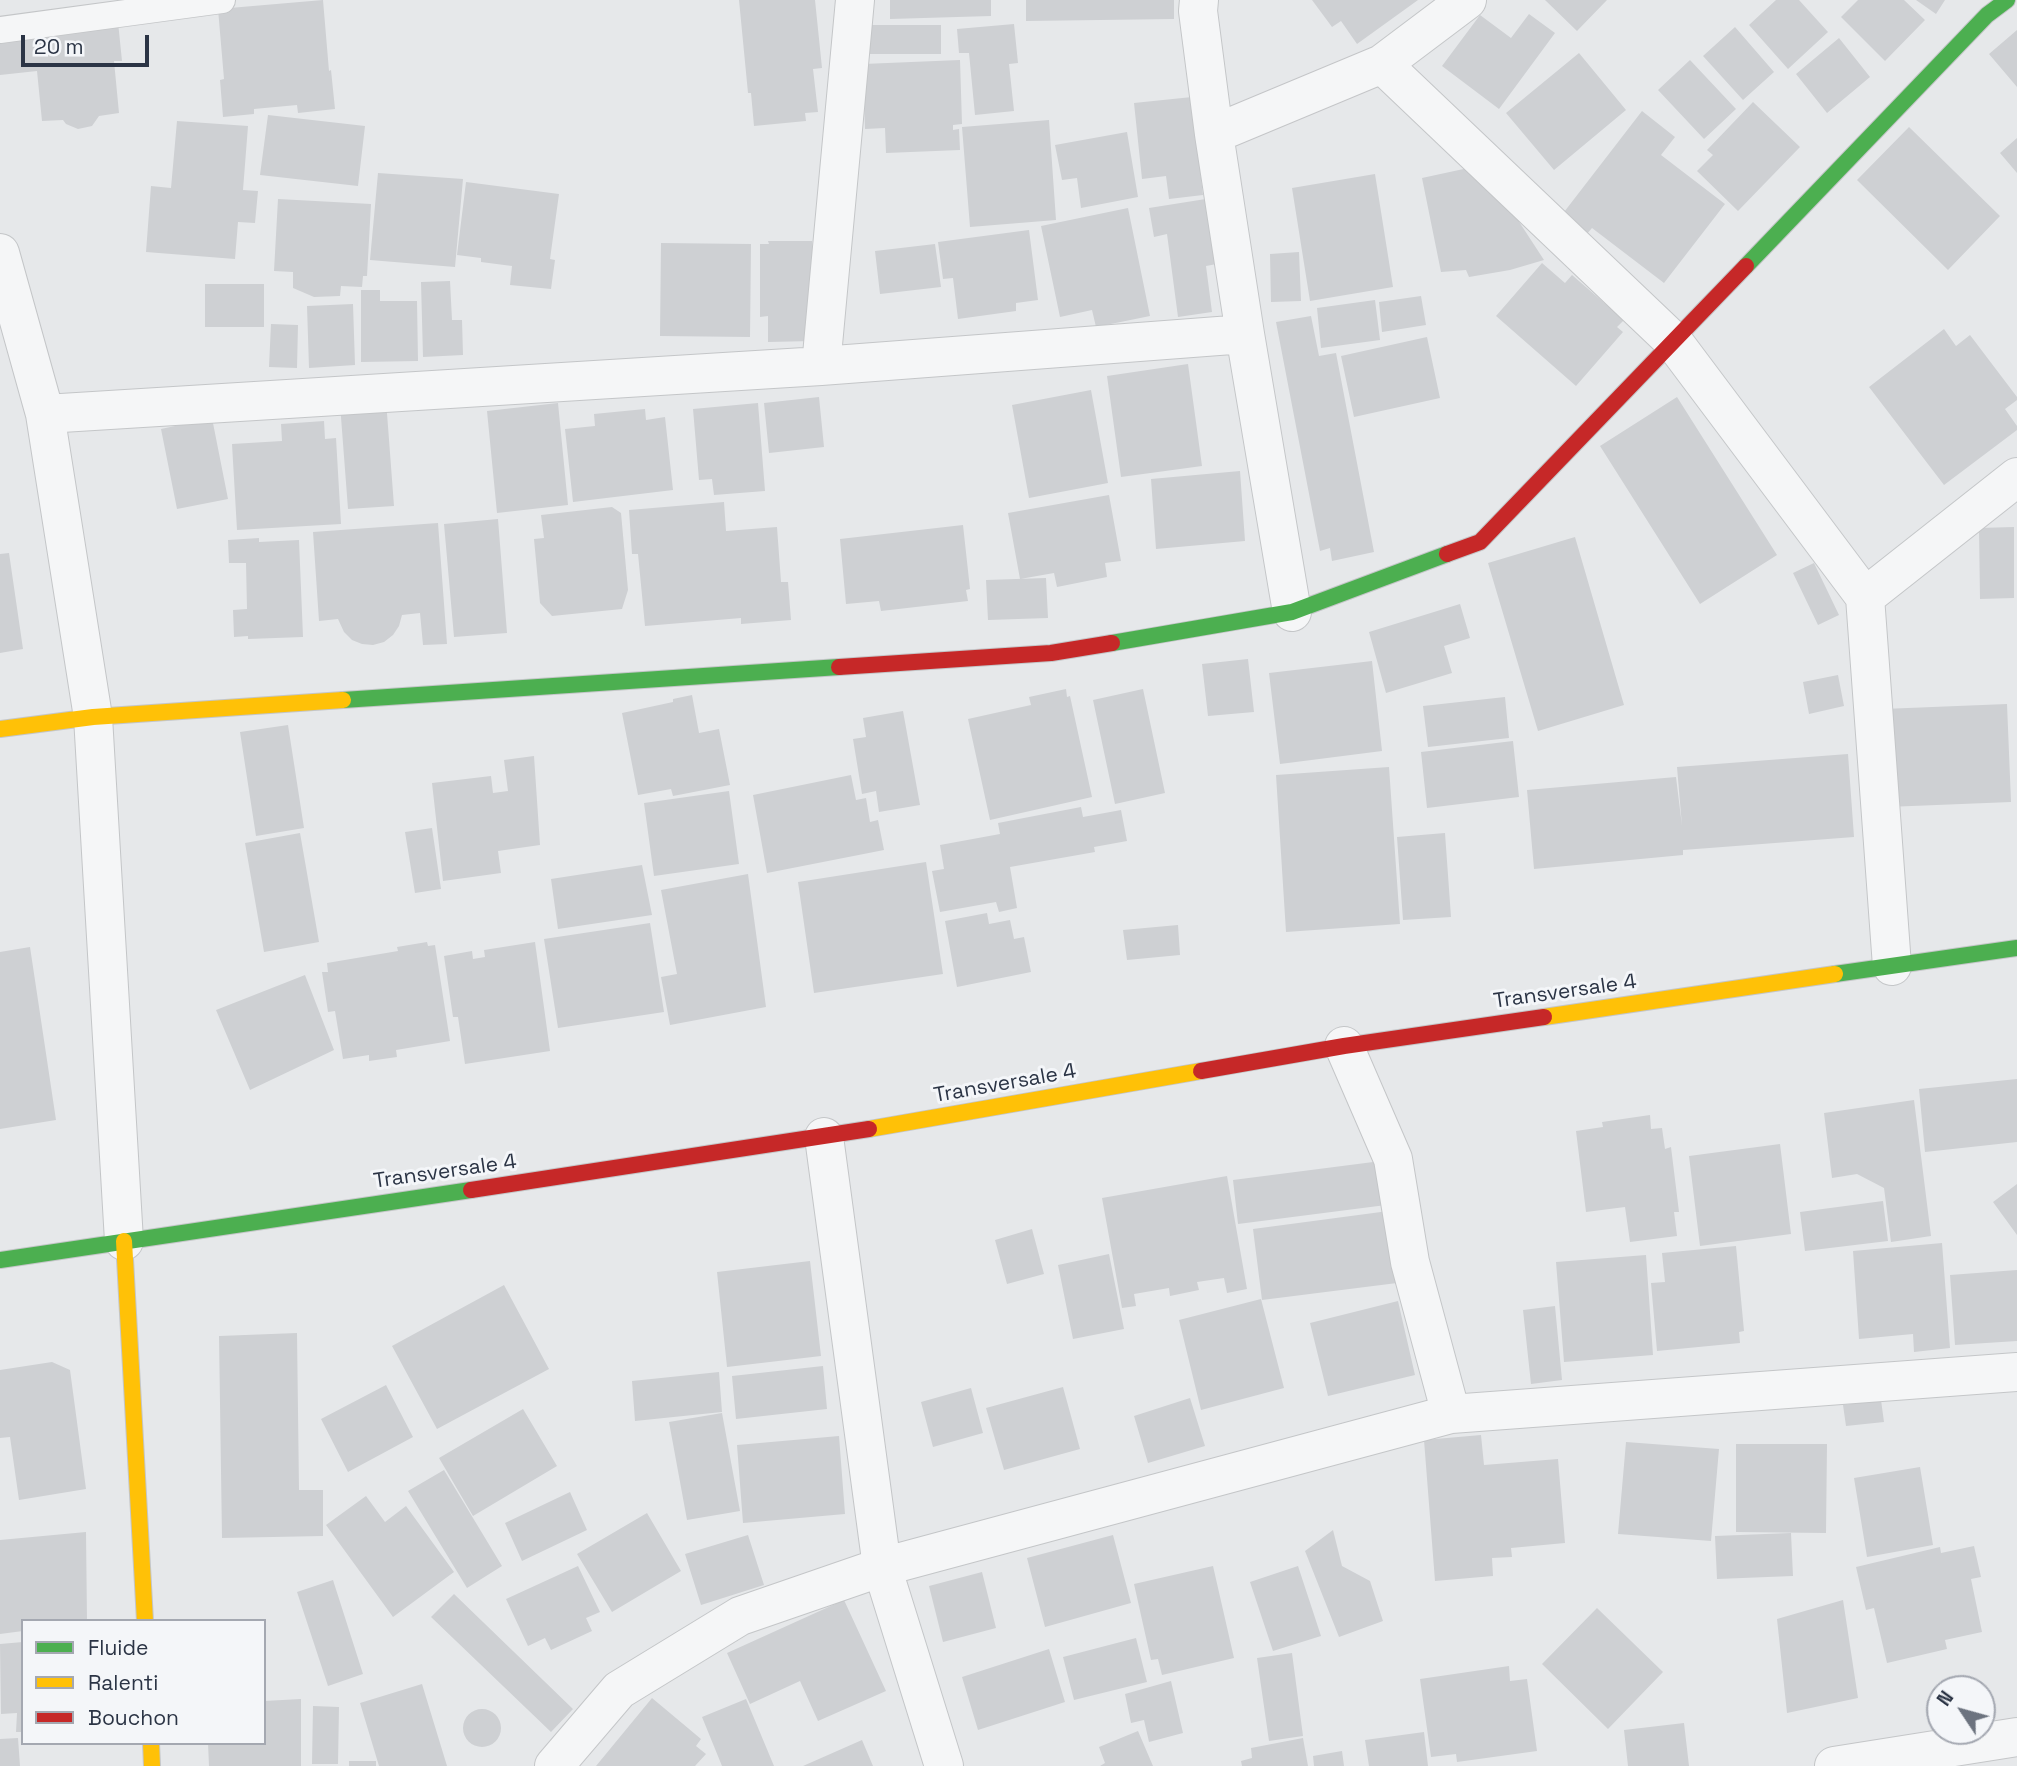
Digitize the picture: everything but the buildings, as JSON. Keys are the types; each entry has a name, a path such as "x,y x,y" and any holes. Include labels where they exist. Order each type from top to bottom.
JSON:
{"street":[{"path":"821,366 855,0"},
{"path":"1214,134 1382,64 1467,0"},
{"path":"0,729 93,717 1051,653 1292,612 1480,542 1987,15 2007,0"},
{"path":"1202,4 1214,134 1292,612"},
{"path":"1382,64 1673,341 1865,597 1892,966"},
{"path":"0,253 46,414 93,717 145,1619"},
{"path":"46,414 821,366 1245,334"},
{"path":"1865,597 2017,477"},
{"name":"Transversale 4","path":"0,1260 824,1137 1344,1046 2017,948"},
{"path":"1344,1046 1393,1159 1410,1262 1451,1414"},
{"path":"824,1137 883,1567 944,1766"},
{"path":"554,1766 619,1690 740,1616 883,1567 1451,1414 2017,1371"},
{"path":"1834,1766 1897,1760 2017,1737"},
{"path":"151,1745 152,1766"}],"lane":[{"path":"0,30 222,0"}],"traffic: fast":[{"path":"1746,266 1987,15 2007,0"},
{"path":"1112,643 1292,612 1447,554"},
{"path":"343,700 839,667"},
{"path":"1835,974 2017,948"},
{"path":"0,1260 471,1190"}],"traffic: slow":[{"path":"0,729 93,717 343,700"},
{"path":"1544,1017 1835,974"},
{"path":"869,1129 1201,1071"},
{"path":"124,1241 145,1619"},
{"path":"151,1745 152,1766"}],"traffic: jam":[{"path":"1447,554 1480,542 1746,266"},
{"path":"839,667 1051,653 1112,643"},
{"path":"1201,1071 1344,1046 1544,1017"},
{"path":"471,1190 869,1129"}]}
